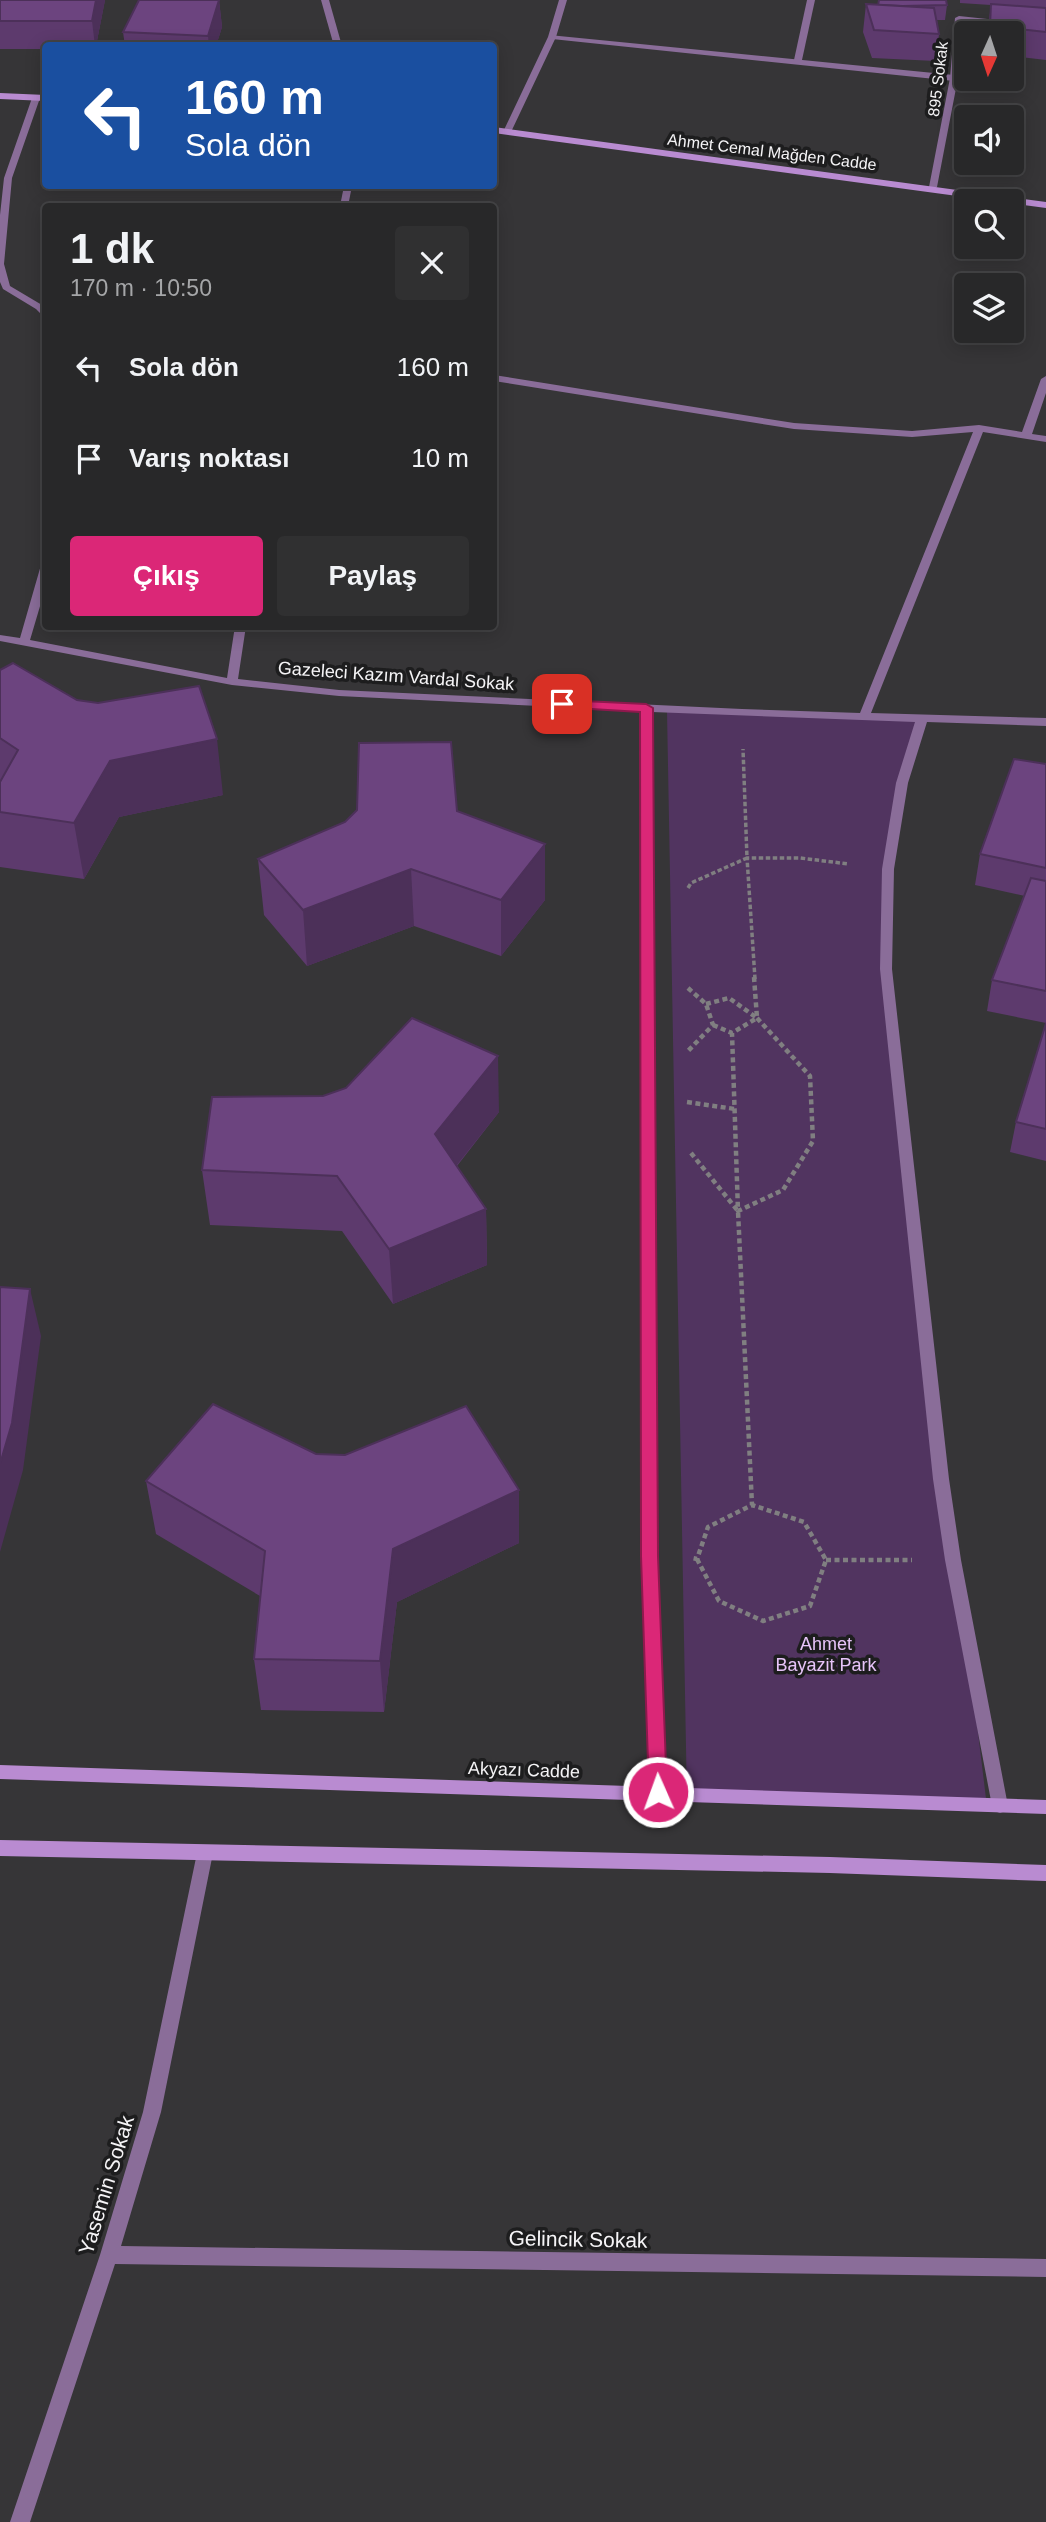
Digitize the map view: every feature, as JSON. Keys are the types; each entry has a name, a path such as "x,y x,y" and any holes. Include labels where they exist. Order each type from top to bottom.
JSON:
{"main road":[{"path":"0,96 41,98"},
{"name":"Ahmet Cemal Mağden Cadde","path":"497,130 933,187 1046,205"},
{"name":"Akyazı Cadde","path":"0,1772 1046,1807"},
{"path":"0,1848 802,1864 1046,1873"}],"street":[{"path":"325,0 337,42"},
{"path":"507,132 552,37 563,0"},
{"path":"798,61 811,0"},
{"name":"895 Sokak","path":"959,21 959,18 986,21"},
{"path":"552,37 954,78"},
{"name":"895 Sokak","path":"933,187 954,78"},
{"path":"41,98 8,178 0,265 6,286 42,311"},
{"path":"0,295 19,295"},
{"path":"497,378 794,426 912,434 979,428 1046,439"},
{"path":"1026,436 1046,379"},
{"path":"864,717 979,428"},
{"path":"24,643 42,579"},
{"path":"232,682 240,630"},
{"name":"Gazeleci Kazım Vardal Sokak","path":"0,638 232,682 339,693 742,713 1046,722"},
{"path":"646,708 650,1556 658,1792"},
{"path":"922,719 902,783 888,869 886,970 904,1159 953,1560 1000,1806"},
{"name":"Yasemin Sokak","path":"20,2522 152,2112 205,1853"},
{"name":"Gelincik Sokak","path":"108,2255 1046,2268"}],"path":[{"path":"742,713 747,858 757,1018"},
{"path":"685,892 691,883 747,858 800,858 888,869"},
{"path":"687,987 706,1004 713,1025 732,1033"},
{"path":"706,1004 729,998 757,1018 810,1076 813,1141 783,1190 738,1211"},
{"path":"732,1033 757,1018"},
{"path":"713,1025 646,1096 738,1211"},
{"path":"732,1033 752,1505"},
{"path":"752,1505 804,1522 826,1560 810,1606 763,1621 719,1601 697,1559 708,1527 752,1505"},
{"path":"650,1556 697,1559"},
{"path":"826,1560 953,1560"}],"green space":[{"name":"Ahmet Bayazit Park","path":"667,711 922,719 888,869 886,970 987,1807 687,1802"}],"building":[{"path":"0,0 96,0 92,21 0,21"},
{"path":"139,0 219,0 208,36 123,32"},
{"path":"879,0 946,0 947,5 878,5"},
{"path":"866,4 934,8 939,34 874,30"},
{"path":"991,4 1046,8 1046,32 1024,30 1024,21 990,21"},
{"path":"13,663 77,700 98,703 199,686 217,739 110,761 74,823 0,812 0,782 18,750 0,738 0,670"},
{"path":"451,742 457,811 545,844 501,900 411,869 303,910 258,859 345,822 357,810 359,743"},
{"path":"1014,759 1046,764 1046,868 980,854"},
{"path":"1031,878 1046,881 1046,991 992,980"},
{"path":"412,1018 498,1056 435,1134 486,1209 389,1249 337,1176 202,1170 212,1097 323,1096 346,1088"},
{"path":"1046,1023 1046,1129 1016,1122"},
{"path":"0,1287 30,1289 12,1423 0,1464"},
{"path":"213,1404 316,1454 345,1455 466,1406 519,1490 393,1549 380,1661 254,1659 265,1551 146,1481"}],"route":[{"path":"562,704 646,708 650,1556 658,1792"}]}
